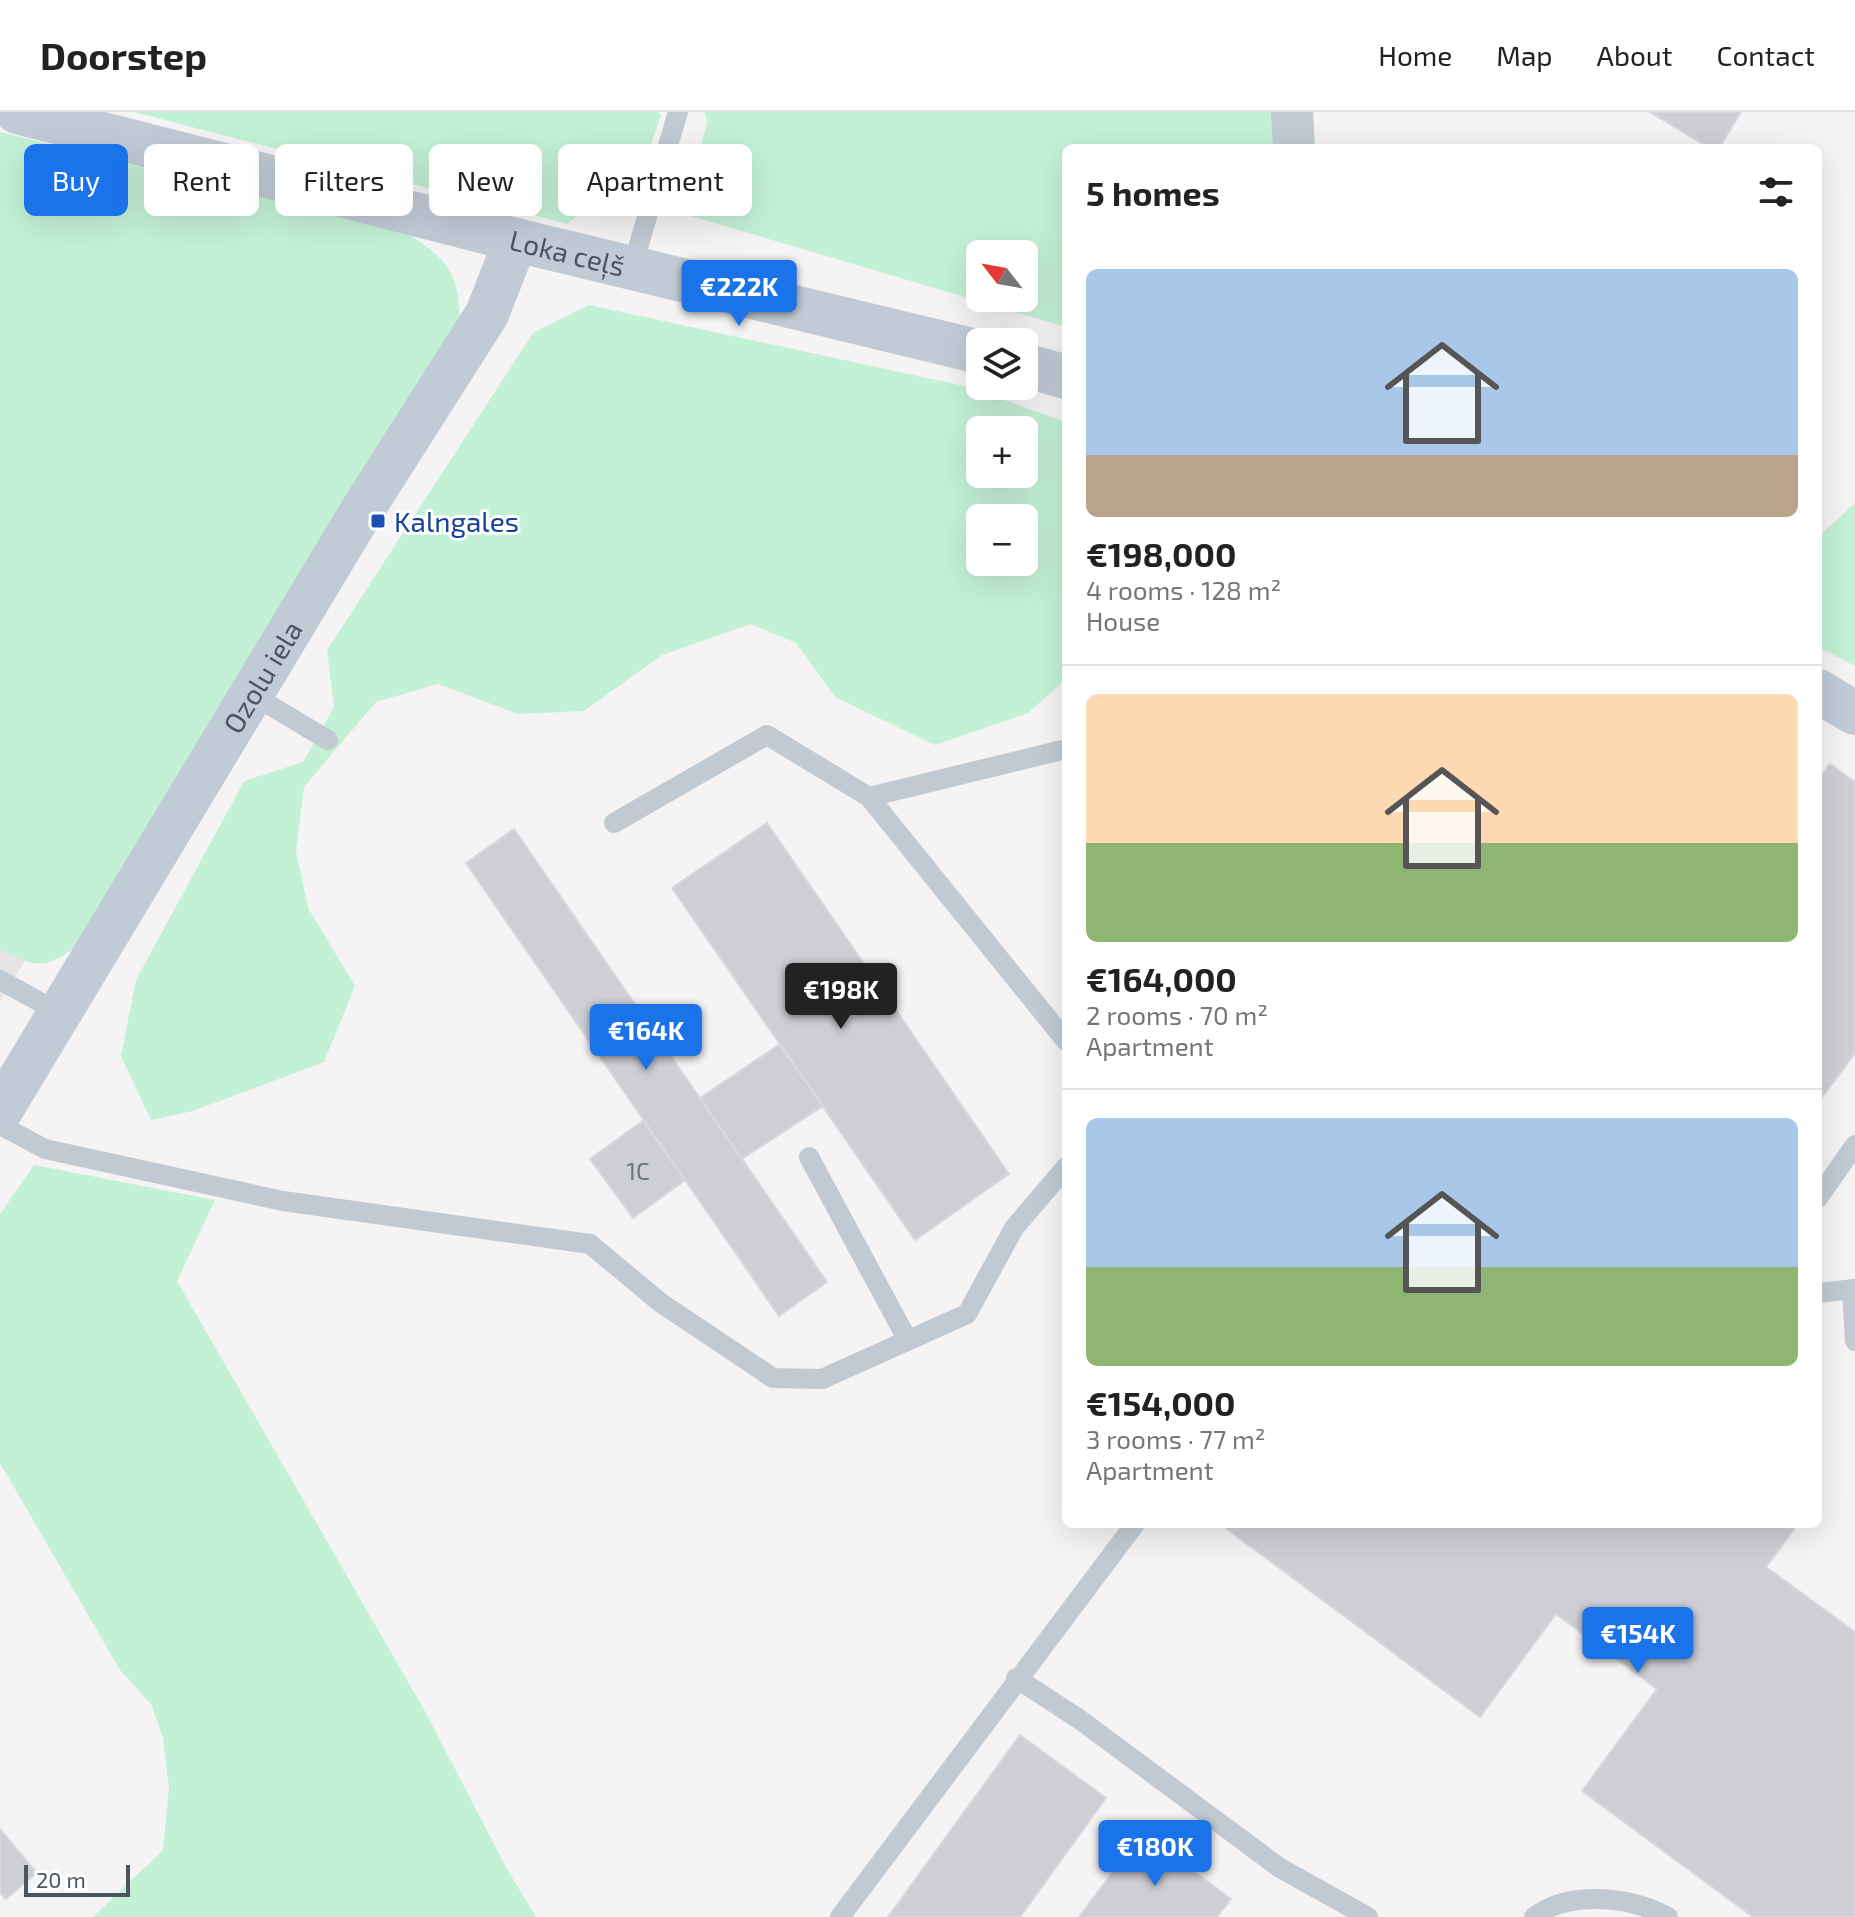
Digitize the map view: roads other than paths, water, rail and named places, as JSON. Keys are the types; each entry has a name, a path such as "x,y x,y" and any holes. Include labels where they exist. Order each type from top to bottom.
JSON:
{"main road":[{"name":"Loka ceļš","path":"17,112 516,240 966,349"},
{"name":"Ozolu iela","path":"0,1112 363,509 487,314 516,240"},
{"path":"1038,369 1062,376"},
{"path":"1822,693 1855,713"}],"street":[{"path":"1292,112 1294,144"}],"lane":[{"path":"632,268 678,112"},
{"path":"251,694 328,740"},
{"path":"614,823 767,735 869,797 1062,1036"},
{"path":"869,797 1062,750"},
{"path":"0,980 60,1013"},
{"path":"0,1125 45,1149 283,1201 590,1244 661,1303 773,1378 822,1379 967,1314 1014,1228 1062,1172"},
{"path":"1822,1192 1855,1145"},
{"path":"809,1157 907,1339"},
{"path":"1822,1293 1854,1289 1855,1341"},
{"path":"840,1917 1016,1678 1132,1528"},
{"path":"1016,1678 1079,1719 1280,1868 1368,1917"},
{"path":"1534,1917 1551,1904 1606,1899 1668,1917"}],"place":[{"name":"Kalngales","path":"378,521"}]}
